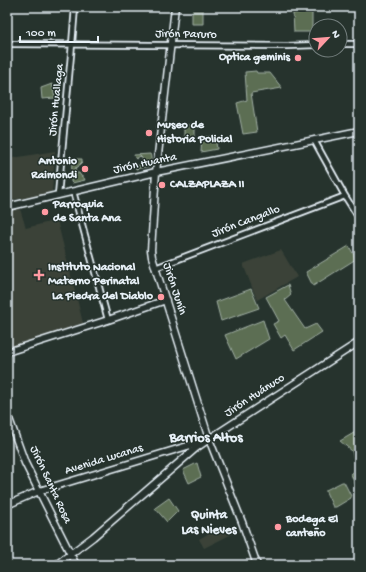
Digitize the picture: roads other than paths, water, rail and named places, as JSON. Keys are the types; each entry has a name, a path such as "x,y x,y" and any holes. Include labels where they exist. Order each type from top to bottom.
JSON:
{"street":[{"name":"Jirón Huallaga","path":"58,195 75,7"},
{"name":"Jirón Junín","path":"175,7 156,172 150,250 209,439 242,522 257,565"},
{"name":"Jirón Paruro","path":"7,44 308,45"},
{"path":"348,44 359,44"},
{"name":"Jirón Huanta","path":"7,207 156,172 359,131"},
{"path":"314,140 359,218"},
{"path":"73,191 108,320"},
{"name":"Jirón Cangallo","path":"155,268 345,196"},
{"path":"7,352 166,300"},
{"name":"Jirón Huánuco","path":"56,565 93,537 196,448 359,342"},
{"name":"Jirón Santa Rosa","path":"7,413 25,463 76,565"},
{"name":"Avenida Lucanas","path":"7,505 39,491 209,439"}],"place":[{"name":"Optica geminis","path":"298,58"},
{"name":"Museo de Historia Policial","path":"149,133"},
{"name":"Antonio Raimondi","path":"85,169"},
{"name":"CALZAPLAZA II","path":"162,185"},
{"name":"Parroquia de Santa Ana","path":"45,212"},
{"name":"Instituto Nacional Materno Perinatal","path":"39,275"},
{"name":"La Piedra del Diablo","path":"161,297"},
{"name":"Bodega El canteño","path":"278,527"}],"district":[{"name":"Barrios Altos","path":"206,438"},
{"name":"Quinta Las Nieves","path":"209,522"}]}
